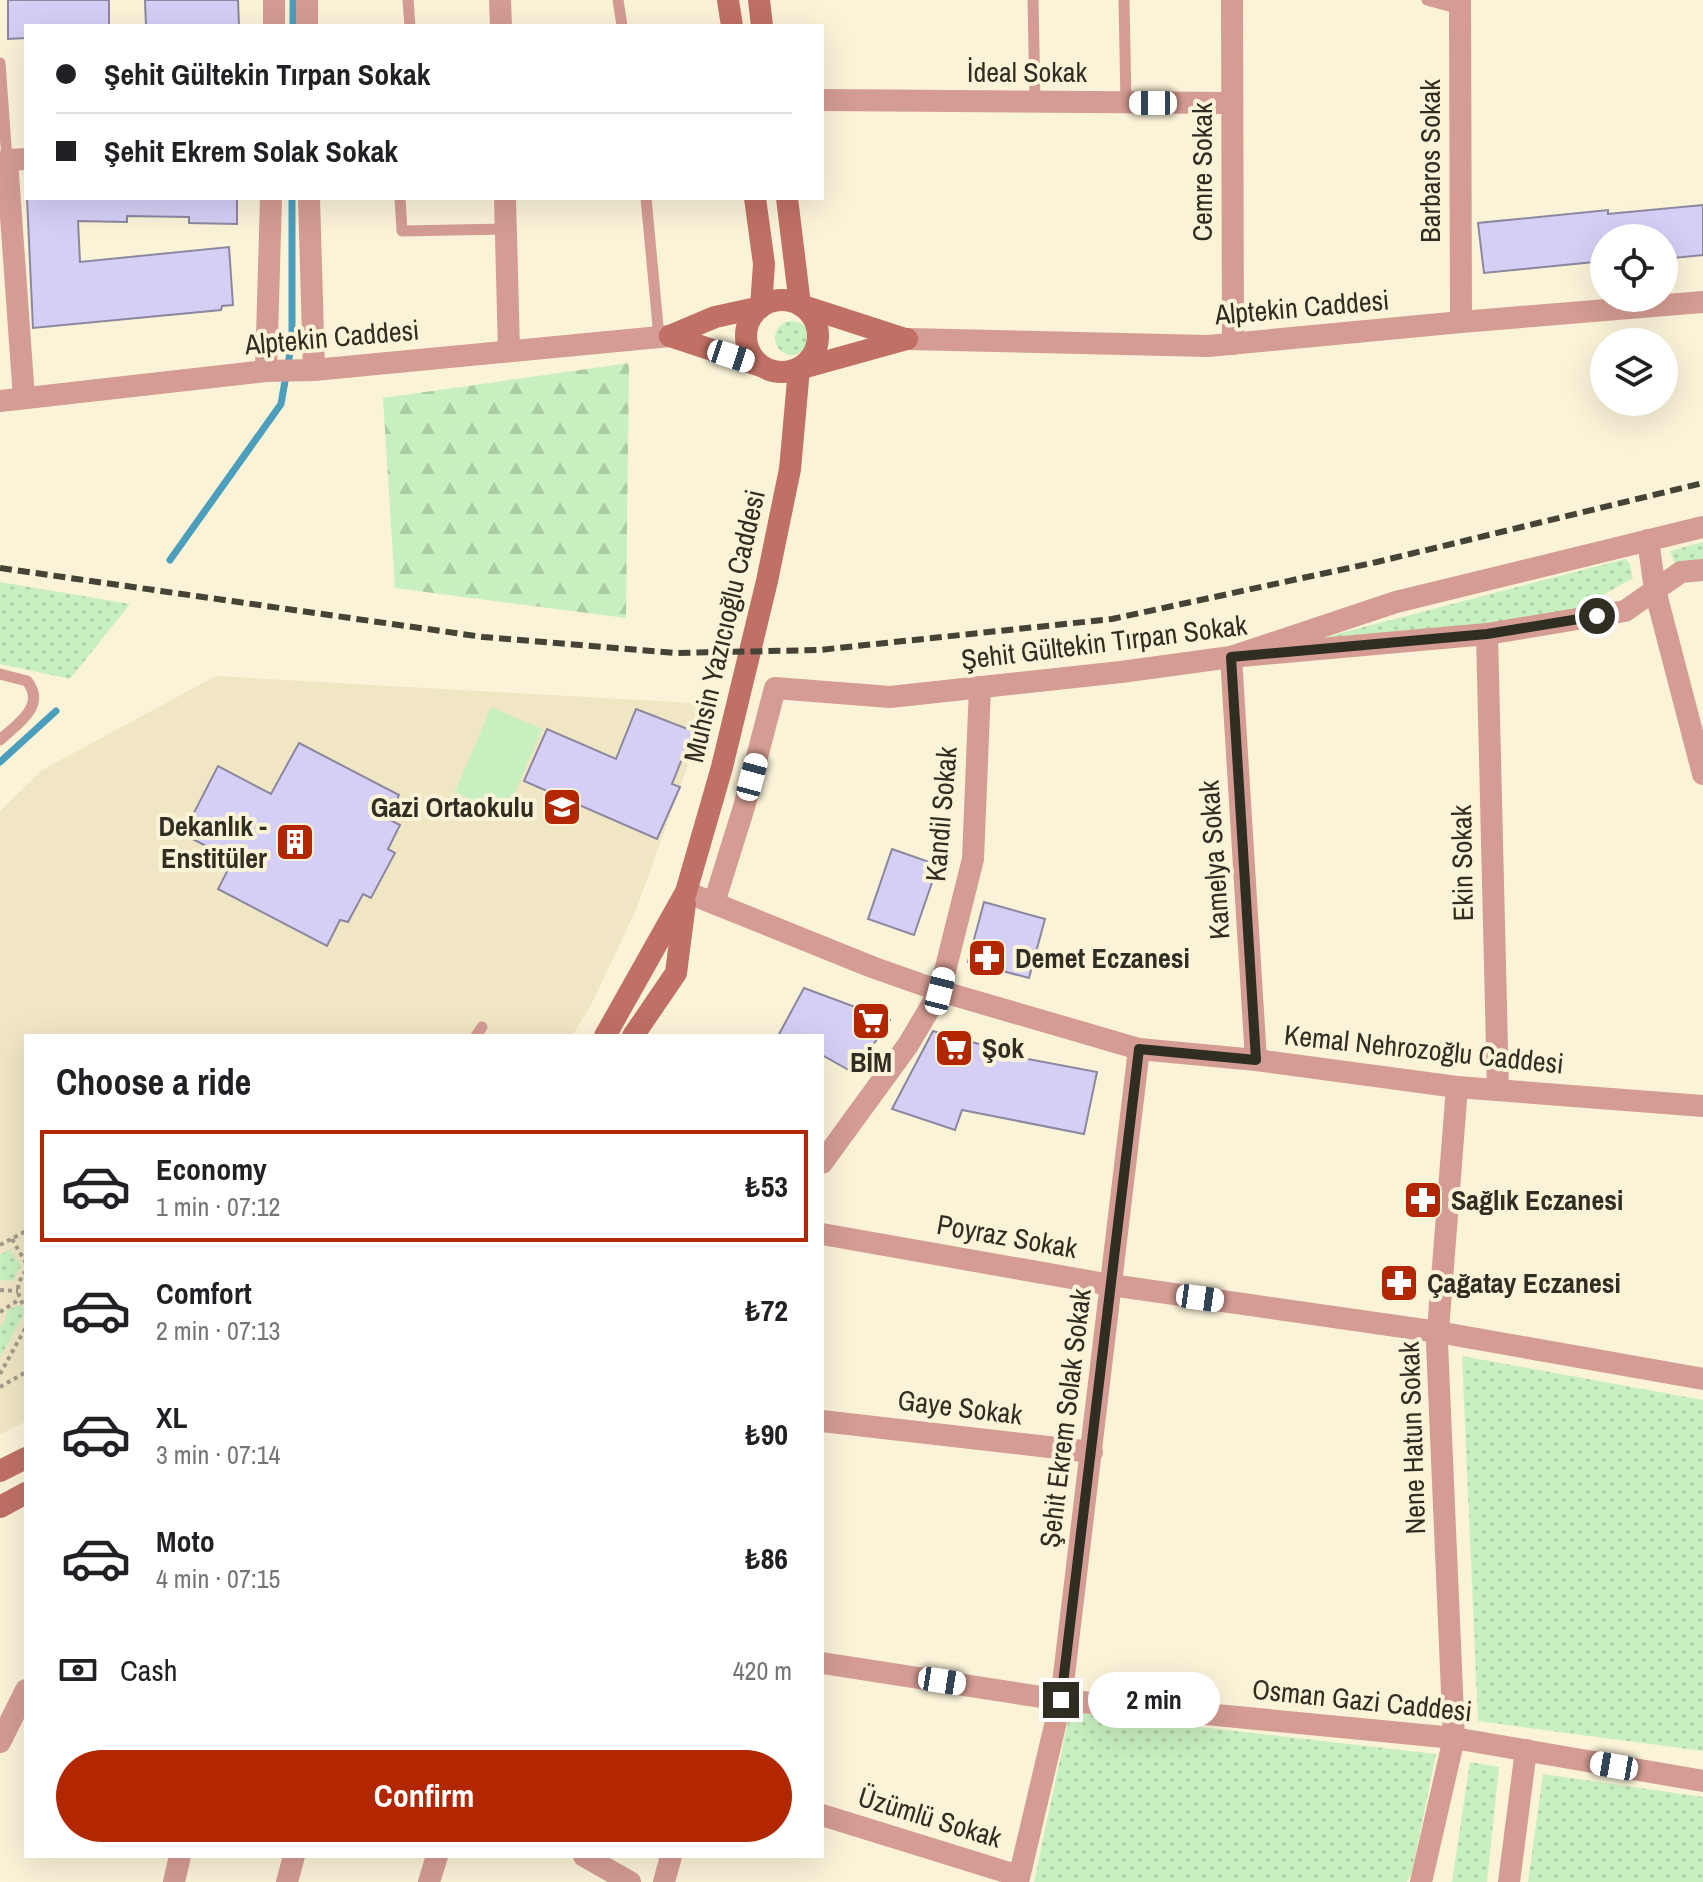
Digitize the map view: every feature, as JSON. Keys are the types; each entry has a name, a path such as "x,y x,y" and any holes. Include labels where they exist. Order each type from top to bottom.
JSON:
{"main road":[{"path":"728,0 732,24"},
{"path":"759,0 762,24"},
{"path":"755,200 764,264 761,307 747,325 746,336 753,358 761,366"},
{"path":"787,200 800,305 816,323 818,335 817,347 811,358 799,369"},
{"path":"664,337 715,317 780,300 907,339"},
{"path":"664,337 782,373 907,339"},
{"name":"Muhsin Yazıcıoğlu Caddesi","path":"634,1034 676,973 686,892 722,767 767,581 790,469 799,369"},
{"name":"Muhsin Yazıcıoğlu Caddesi","path":"606,1034 686,892"},
{"path":"0,1471 24,1459"},
{"path":"0,1507 24,1494"}],"street":[{"path":"274,0 274,24"},
{"path":"307,0 307,24"},
{"path":"500,0 501,24"},
{"name":"Cemre Sokak","path":"1232,0 1233,344"},
{"name":"Barbaros Sokak","path":"1460,4 1461,322"},
{"name":"İdeal Sokak","path":"824,100 1232,103"},
{"path":"11,159 24,398"},
{"path":"266,371 271,200"},
{"path":"309,200 314,370"},
{"path":"505,200 509,351"},
{"name":"Alptekin Caddesi","path":"907,339 1208,346 1703,302"},
{"name":"Alptekin Caddesi","path":"0,401 266,371 314,370 664,337"},
{"path":"1231,657 1396,602 1703,527"},
{"path":"1648,540 1655,590 1694,707 1703,774"},
{"name":"Şehit Gültekin Tırpan Sokak","path":"714,903 744,807 775,688 890,697 1231,657 1487,634 1625,611 1681,572 1703,570"},
{"name":"Ekin Sokak","path":"1487,634 1498,1090"},
{"name":"Kamelya Sokak","path":"1231,657 1256,1060"},
{"name":"Kandil Sokak","path":"824,1160 908,1045 940,991 973,859 980,687"},
{"name":"Kemal Nehrozoğlu Caddesi","path":"686,892 940,991 1139,1049 1256,1060 1457,1087 1703,1106"},
{"name":"Şehit Ekrem Solak Sokak","path":"1019,1879 1061,1700 1139,1049"},
{"name":"Nene Hatun Sokak","path":"1421,1882 1454,1738 1438,1332 1457,1087"},
{"name":"Poyraz Sokak","path":"824,1234 1111,1285 1438,1332 1703,1379"},
{"name":"Gaye Sokak","path":"824,1421 1092,1452"},
{"name":"Osman Gazi Caddesi","path":"824,1663 1061,1700 1454,1738 1703,1781"},
{"path":"0,1742 24,1694"},
{"path":"1509,1882 1526,1750"},
{"name":"Üzümlü Sokak","path":"824,1816 1019,1879"},
{"path":"174,1882 180,1858"},
{"path":"287,1882 293,1858"},
{"path":"429,1882 436,1858"},
{"path":"588,1858 630,1882"},
{"path":"664,1882 670,1858"}],"lane":[{"path":"408,0 410,24"},
{"path":"618,0 622,24"},
{"path":"1033,0 1035,102"},
{"path":"1124,0 1126,103"},
{"path":"1427,0 1460,4"},
{"path":"0,63 11,159"},
{"path":"400,200 402,231 506,229"},
{"path":"646,200 664,337"},
{"path":"0,674 27,681 35,693 31,710 0,740"}],"path":[{"path":"0,1245 24,1232"},
{"path":"12,1239 24,1260"},
{"path":"24,1273 18,1291 24,1305"},
{"path":"0,1290 18,1291"},
{"path":"0,1312 20,1299"},
{"path":"0,1374 24,1331"},
{"path":"0,1387 24,1373"}],"shaded area":[{"path":"216,676 710,704 636,910 591,1005 573,1034 24,1034 24,1422 0,1435 0,811 42,770"}],"green space":[{"path":"792,321 804,326 809,338 804,350 792,355 780,350 775,338 780,326"},
{"path":"629,363 626,618 395,588 383,398"},
{"path":"1703,542 1703,559 1675,564 1670,551"},
{"path":"1625,559 1630,564 1633,578 1570,614 1280,649"},
{"path":"0,582 130,604 70,679 0,664"},
{"path":"491,707 542,729 506,814 455,792"},
{"path":"9,1250 21,1265 13,1281 0,1280 0,1255"},
{"path":"19,1305 24,1314 0,1357 0,1327 7,1311"},
{"path":"1462,1356 1703,1400 1703,1751 1478,1721"},
{"path":"1070,1712 1436,1754 1412,1872 1407,1882 1034,1882"},
{"path":"1470,1762 1499,1767 1487,1882 1452,1882"},
{"path":"1543,1774 1703,1797 1703,1882 1528,1882"}],"building":[{"path":"8,0 109,0 109,24 24,24 24,38 8,39"},
{"path":"145,0 238,0 239,24 146,24"},
{"path":"27,200 237,200 237,224 189,223 189,217 127,216 127,222 78,221 80,262 229,247 233,305 222,306 221,310 33,328"},
{"path":"1703,205 1703,255 1678,258 1678,224 1590,224 1590,262 1484,273 1478,223 1608,210 1608,214"},
{"path":"636,709 693,731 672,784 680,787 657,839 524,781 547,729 616,759"},
{"name":"Dekanlık - Enstitüler","path":"299,743 399,795 388,819 400,825 388,849 395,853 371,898 363,894 348,922 340,920 327,946 218,889 233,860 183,834 218,766 271,794"},
{"path":"892,849 938,865 914,935 868,919"},
{"path":"984,902 1045,919 1029,978 968,962"},
{"path":"804,988 890,1020 854,1073 824,1056 824,1034 779,1034"},
{"path":"933,1031 986,1046 985,1051 1097,1072 1084,1134 962,1110 955,1130 892,1109"}],"waterway":[{"path":"293,0 293,24"},
{"path":"170,560 281,404 292,341 292,200"},
{"path":"0,762 56,711"}],"railway":[{"path":"0,568 483,637 675,653 819,650 1112,619 1377,562 1703,483"}],"place":[{"name":"Gazi Ortaokulu","path":"562,807"},
{"name":"Dekanlık - Enstitüler","path":"295,842"},
{"name":"Demet Eczanesi","path":"987,958"},
{"name":"BİM","path":"871,1021"},
{"name":"Şok","path":"954,1048"},
{"name":"Sağlık Eczanesi","path":"1423,1200"},
{"name":"Çağatay Eczanesi","path":"1399,1283"}],"route":[{"path":"1061,1700 1139,1049 1256,1060 1231,657 1487,634 1597,616"}]}
